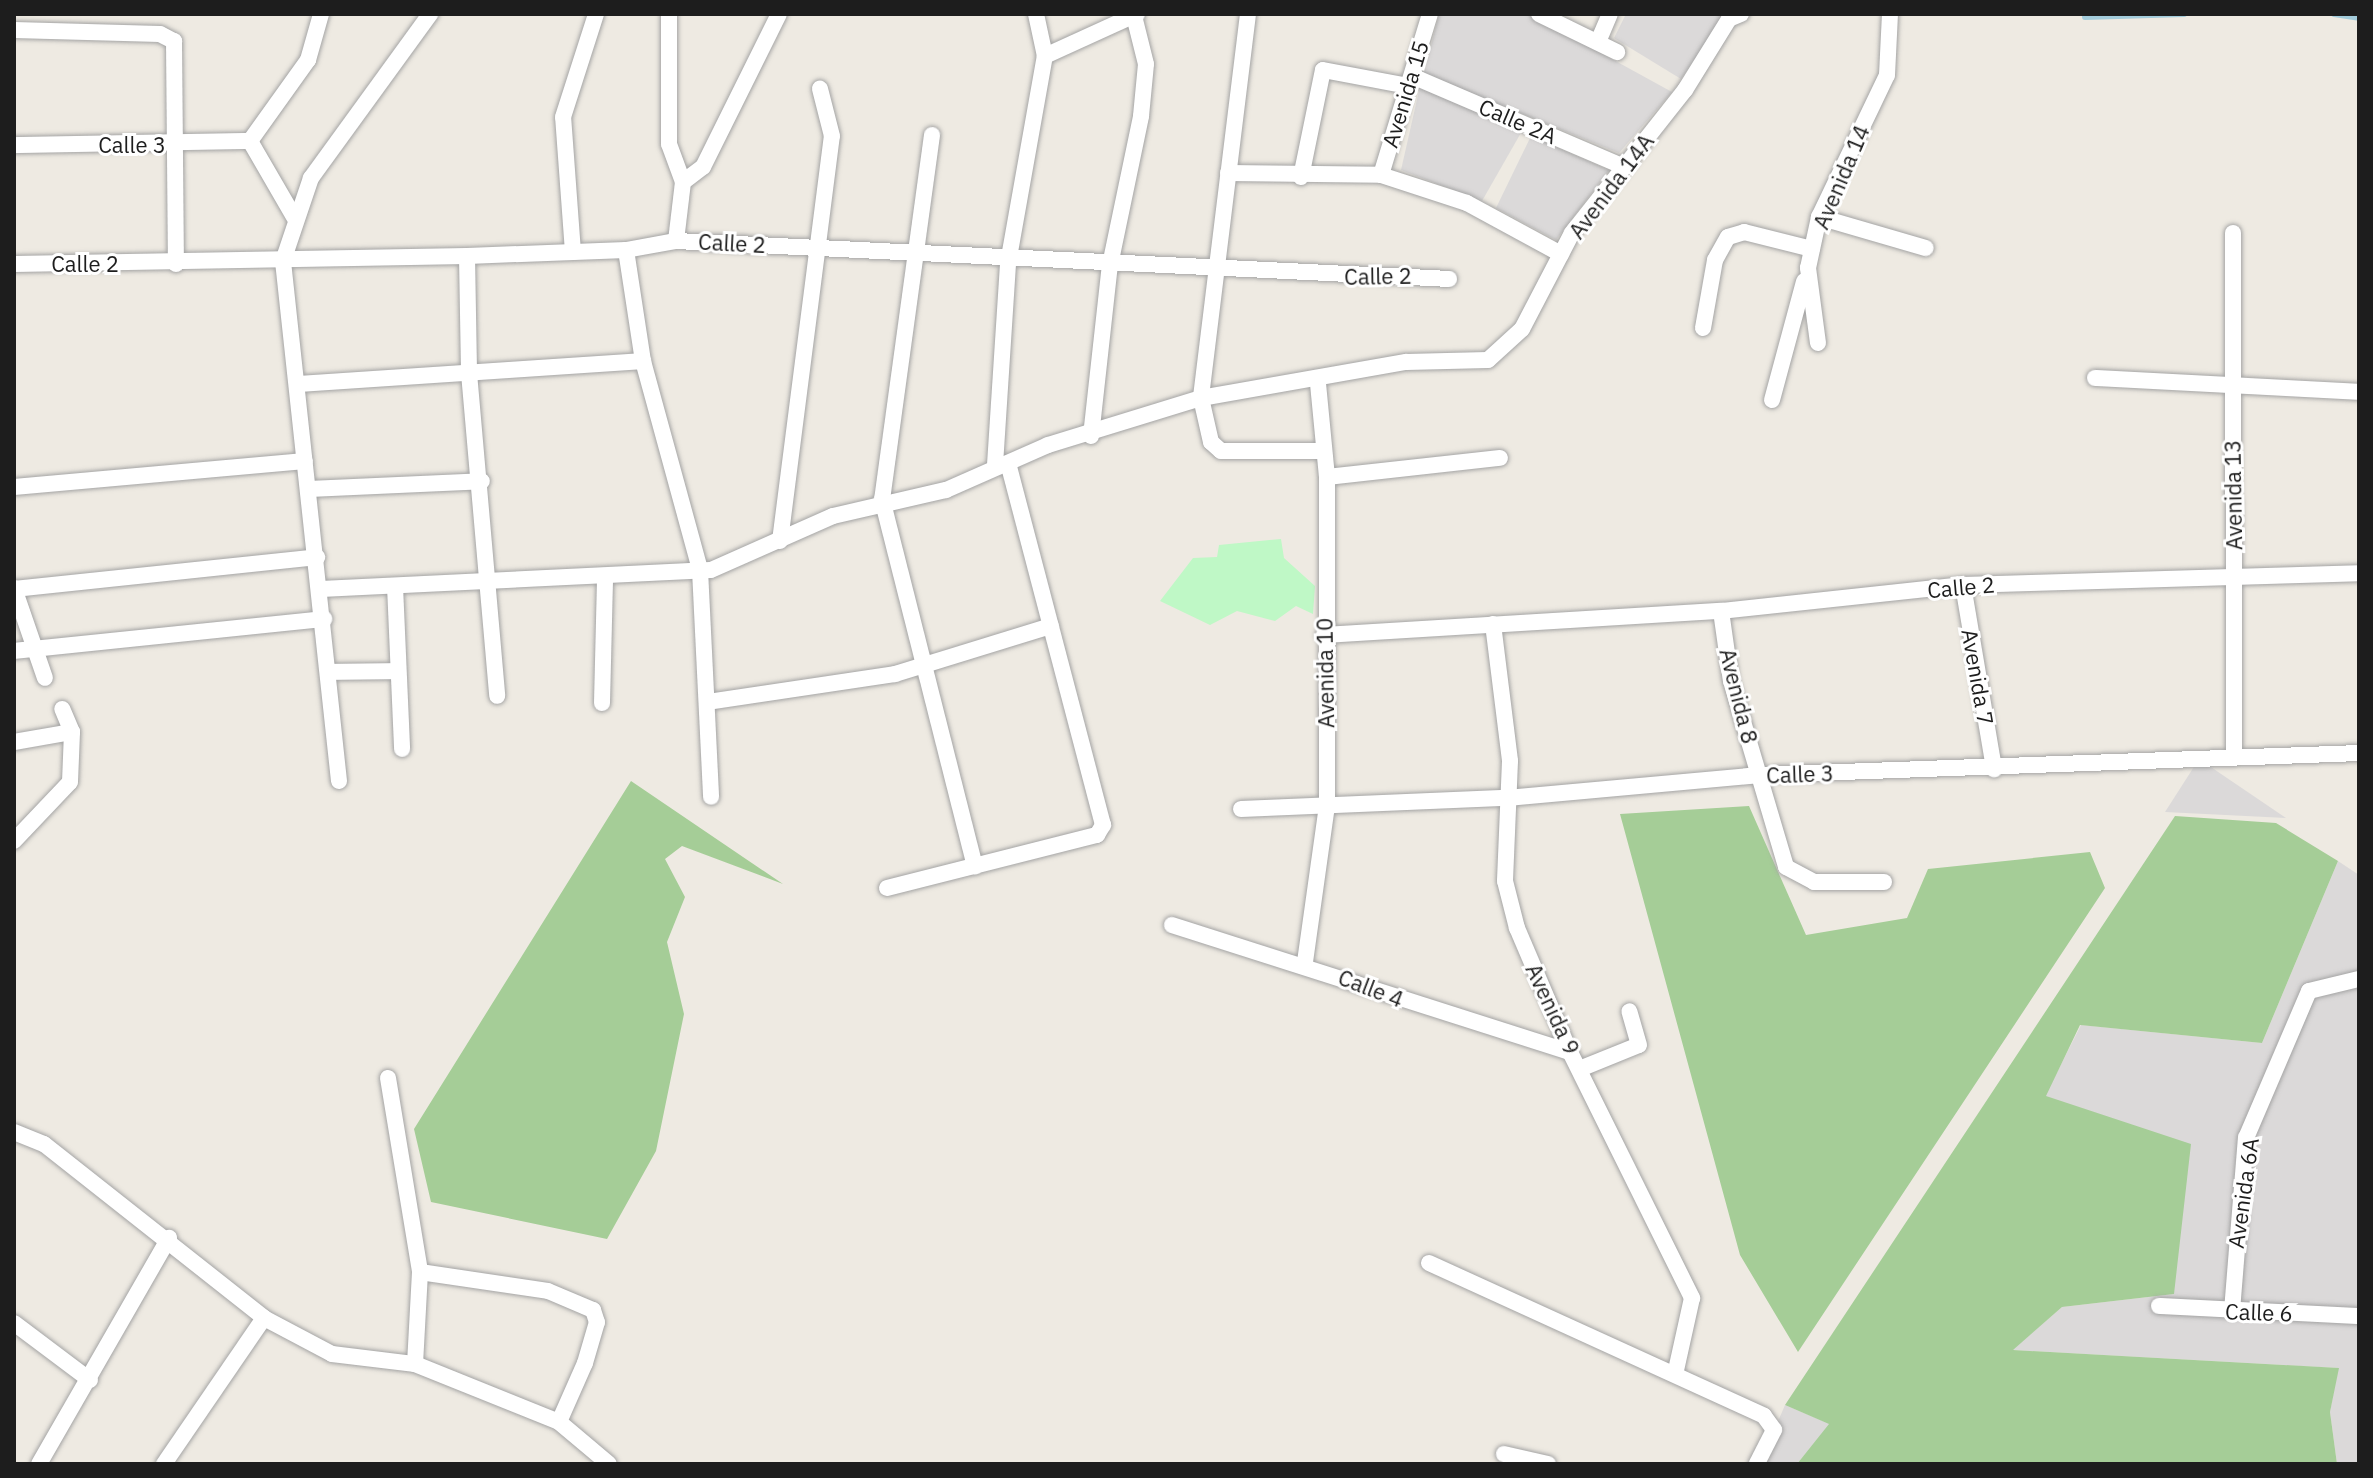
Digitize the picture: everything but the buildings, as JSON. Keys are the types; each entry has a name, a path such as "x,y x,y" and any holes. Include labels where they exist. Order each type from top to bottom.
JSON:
{"street":[{"path":"294,217 250,141 308,60 321,14"},
{"path":"339,781 299,384 283,261 294,217 311,178 430,14"},
{"path":"573,252 563,117 596,14"},
{"path":"669,14 669,144 683,182 676,241"},
{"path":"683,182 717,142 779,14"},
{"path":"887,888 1097,835 1103,825 1051,626 1001,464 1008,263 1045,56 1036,14"},
{"path":"1248,14 1228,173 1211,272 1201,398 1211,442 1221,451 1323,451"},
{"name":"Avenida 15","path":"1381,175 1430,14"},
{"path":"1539,14 1617,52"},
{"path":"1598,42 1610,14"},
{"name":"Avenida 14","path":"1818,343 1808,268 1819,217 1887,75 1890,14"},
{"path":"1045,56 1136,15 1146,64 1110,265 1091,436"},
{"name":"Avenida 14A","path":"321,589 700,570 882,499 946,490 1001,464 1201,398 1318,383 1406,362 1488,360 1522,329 1561,254 1733,16"},
{"path":"14,30 160,34 174,41 178,54 176,264"},
{"name":"Calle 2A","path":"1301,177 1316,77 1331,68 1410,81 1624,167"},
{"path":"780,541 813,247 832,136 820,89"},
{"path":"932,135 882,499 975,866"},
{"name":"Calle 3","path":"14,145 177,145 250,141"},
{"path":"1228,173 1301,177 1381,175 1467,203 1561,254"},
{"path":"1819,217 1926,248"},
{"path":"1703,328 1719,245 1728,237 1744,232 1812,249"},
{"name":"Avenida 13","path":"2233,233 2234,756"},
{"name":"Calle 2","path":"14,264 176,264 467,256 626,250 676,241 813,247 914,258 1008,263 1449,279"},
{"path":"626,250 643,361 700,570 711,797"},
{"path":"467,256 469,373 491,580 497,696"},
{"path":"1772,400 1808,268"},
{"path":"299,384 643,361"},
{"path":"2095,378 2359,392"},
{"name":"Avenida 10","path":"1305,962 1327,805 1324,635 1327,477 1318,383"},
{"path":"1327,477 1500,458"},
{"path":"14,487 305,461"},
{"path":"309,489 482,481"},
{"path":"45,678 14,589 317,557"},
{"name":"Calle 2","path":"1324,635 1721,611 1963,585 2235,573 2359,573"},
{"path":"602,703 605,576"},
{"name":"Avenida 7","path":"1963,585 1994,769"},
{"path":"395,586 402,749"},
{"name":"Avenida 8","path":"1721,611 1731,681 1786,867 1799,878 1884,882"},
{"path":"14,651 324,619"},
{"name":"Avenida 9","path":"1493,624 1510,761 1505,881 1517,928 1570,1052 1582,1068 1692,1298 1676,1370"},
{"path":"708,702 789,694 923,664 1051,626"},
{"path":"329,672 398,671"},
{"path":"14,841 64,793 72,732 62,709"},
{"path":"14,742 72,732"},
{"name":"Calle 3","path":"1241,809 1507,798 1760,775 1994,769 2234,756 2359,753"},
{"name":"Calle 4","path":"1172,925 1305,962 1389,997 1570,1052"},
{"name":"Avenida 6A","path":"2232,1311 2246,1138 2309,991 2359,979"},
{"path":"1582,1068 1639,1045 1629,1011"},
{"path":"388,1078 420,1272 415,1364"},
{"path":"14,1132 44,1144 169,1238 264,1318 332,1354 415,1364 559,1422 609,1464"},
{"path":"39,1464 169,1238"},
{"path":"1429,1263 1676,1370 1764,1416 1774,1430 1757,1464"},
{"path":"420,1272 548,1291 593,1310 597,1322 585,1363 559,1422"},
{"name":"Calle 6","path":"2159,1306 2359,1316"},
{"path":"164,1464 264,1318"},
{"path":"14,1323 90,1380"},
{"path":"1504,1454 1548,1464"}],"shaded area":[{"path":"1439,14 1530,14 1672,92 1619,153 1424,74"},
{"path":"1626,14 1726,14 1681,79 1614,38"},
{"path":"1421,82 1522,131 1482,201 1401,170"},
{"path":"1531,136 1609,170 1556,240 1496,208"},
{"path":"2199,759 2286,818 2165,812"},
{"path":"2338,861 2359,875 2359,1464 2337,1464 2330,1412 2338,1368 2012,1350 2062,1307 2174,1294 2045,1096 2081,1025 2262,1043"},
{"path":"1785,1405 1830,1424 1797,1464 1760,1464"}],"green space":[{"path":"1281,539 1284,558 1315,586 1313,614 1296,606 1275,621 1237,611 1210,625 1160,601 1193,558 1217,557 1219,545"},
{"path":"631,781 783,884 682,846 665,859 685,897 667,942 684,1014 656,1151 607,1239 431,1202 414,1129"},
{"path":"1749,806 1806,935 1907,918 1928,869 2090,852 2105,888 1798,1352 1740,1255 1620,814"},
{"path":"2175,816 2276,823 2338,861 2262,1043 2080,1025 2046,1096 2191,1144 2174,1294 2062,1307 2013,1350 2339,1368 2330,1412 2337,1464 1797,1464 1829,1424 1785,1405"}],"waterway":[{"path":"2085,17 2184,14"},
{"path":"2334,14 2359,18"}]}
